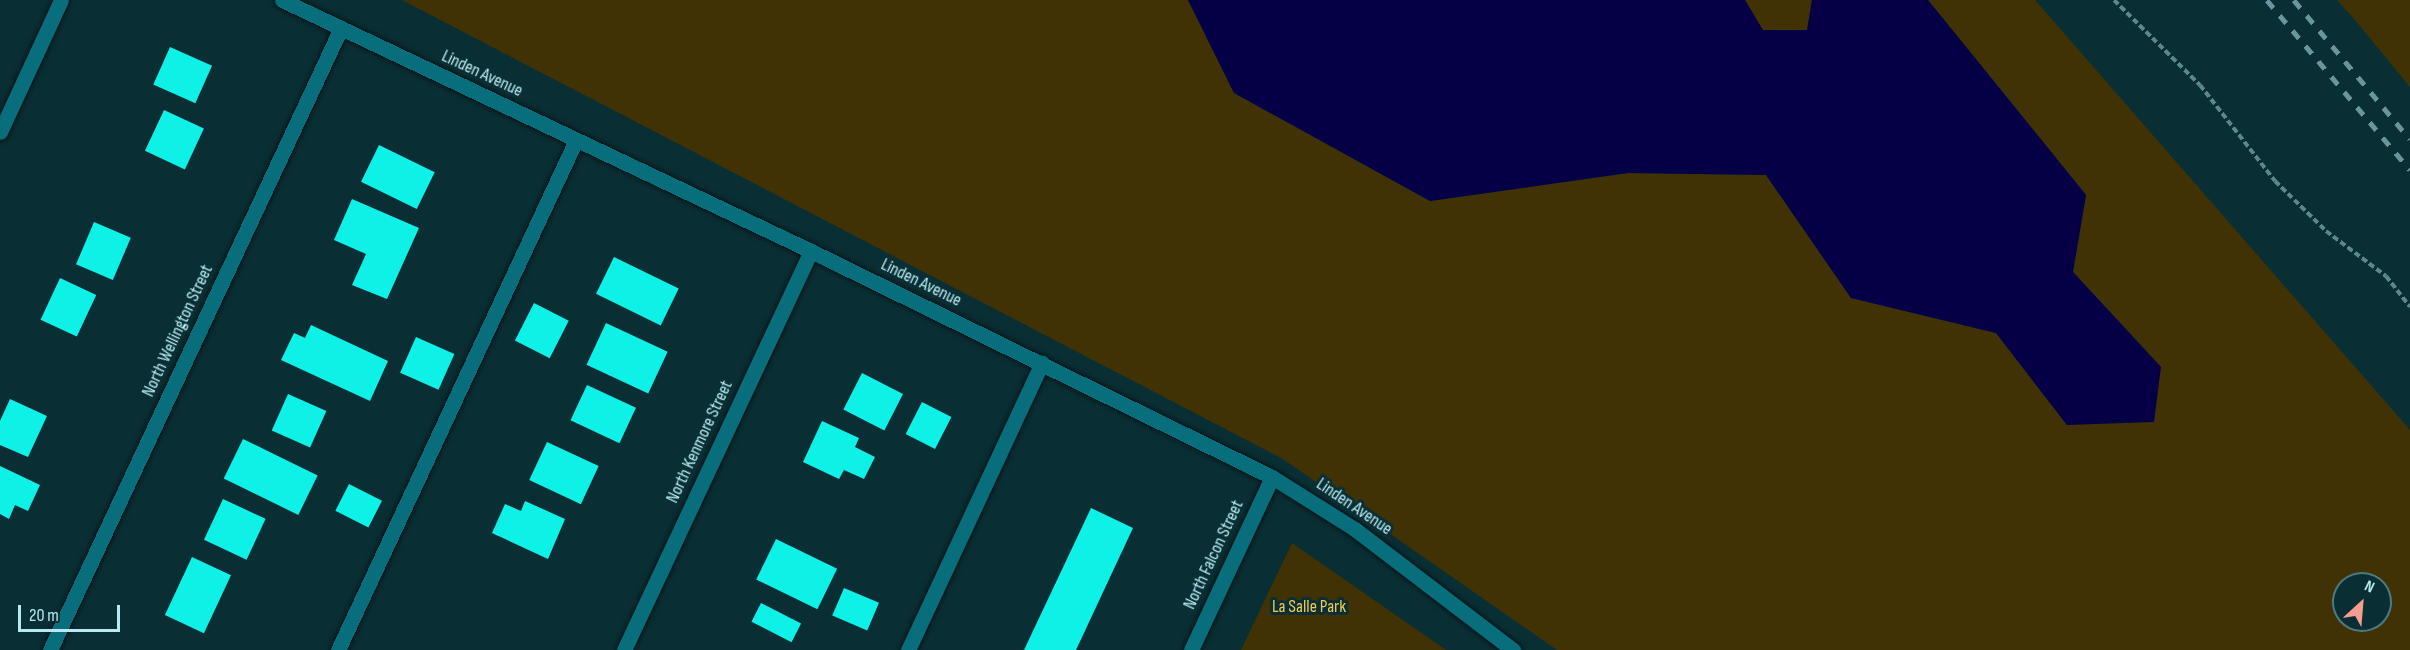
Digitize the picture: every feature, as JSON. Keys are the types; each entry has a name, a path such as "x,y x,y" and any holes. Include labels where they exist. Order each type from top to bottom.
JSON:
{"street":[{"path":"0,132 61,0"},
{"name":"Linden Avenue","path":"282,0 811,251 1272,477 1356,530 1513,650"},
{"name":"North Wellington Street","path":"50,650 340,28"},
{"path":"338,650 576,140"},
{"name":"North Kenmore Street","path":"624,650 811,251"},
{"path":"908,650 1042,363"},
{"name":"North Falcon Street","path":"1191,650 1272,477"}],"path":[{"path":"2114,0 2200,85 2275,181 2326,231 2386,276 2410,307"}],"green space":[{"path":"402,0 1188,0 1234,93 1430,201 1628,173 1766,175 1851,298 1996,333 2067,425 2161,367 2073,272 2086,195 1928,0 2035,0 2410,430 2410,650 1557,650 1283,459"},
{"path":"1745,0 1812,0 1807,30 1762,30"},
{"path":"2337,0 2410,0 2410,87 2355,20"},
{"name":"La Salle Park","path":"1292,543 1446,650 1241,650"}],"shaded area":[{"path":"1188,0 1745,0 1763,30 1807,30 1812,0 1928,0 2086,195 2073,272 2161,367 2154,422 2067,425 1996,333 1851,298 1766,175 1628,173 1430,201 1234,93"}],"building":[{"path":"170,47 212,66 195,103 153,84"},
{"path":"164,110 204,129 185,169 145,151"},
{"path":"379,145 435,172 417,209 361,182"},
{"path":"352,199 419,228 387,299 352,285 366,254 334,240"},
{"path":"94,222 131,238 113,280 76,264"},
{"path":"614,257 679,289 661,325 596,294"},
{"path":"60,278 96,295 77,337 41,320"},
{"path":"534,303 569,321 550,358 515,340"},
{"path":"606,323 668,352 648,393 587,365"},
{"path":"311,325 388,361 370,401 281,360 294,333 305,338"},
{"path":"416,337 454,354 439,390 400,373"},
{"path":"862,373 903,394 884,430 843,410"},
{"path":"587,385 636,408 619,443 571,420"},
{"path":"288,394 326,411 310,448 272,431"},
{"path":"10,399 47,416 28,457 0,445 0,421"},
{"path":"922,402 951,417 935,449 906,434"},
{"path":"822,421 859,438 855,447 875,457 864,479 844,470 839,479 803,462"},
{"path":"243,439 318,475 298,515 224,479"},
{"path":"547,442 599,466 581,504 529,480"},
{"path":"0,466 40,485 28,511 15,505 9,519 0,514"},
{"path":"349,484 382,501 368,528 335,511"},
{"path":"223,499 266,519 247,560 204,540"},
{"path":"525,501 565,519 548,559 492,533 505,504 521,511"},
{"path":"1091,508 1133,528 1076,650 1024,650"},
{"path":"776,539 837,569 817,609 756,579"},
{"path":"192,557 231,575 204,633 165,615"},
{"path":"844,588 879,603 867,630 832,616"},
{"path":"761,603 801,623 792,642 751,622"}],"railway":[{"path":"2267,0 2410,170"},
{"path":"2294,0 2410,139"}]}
